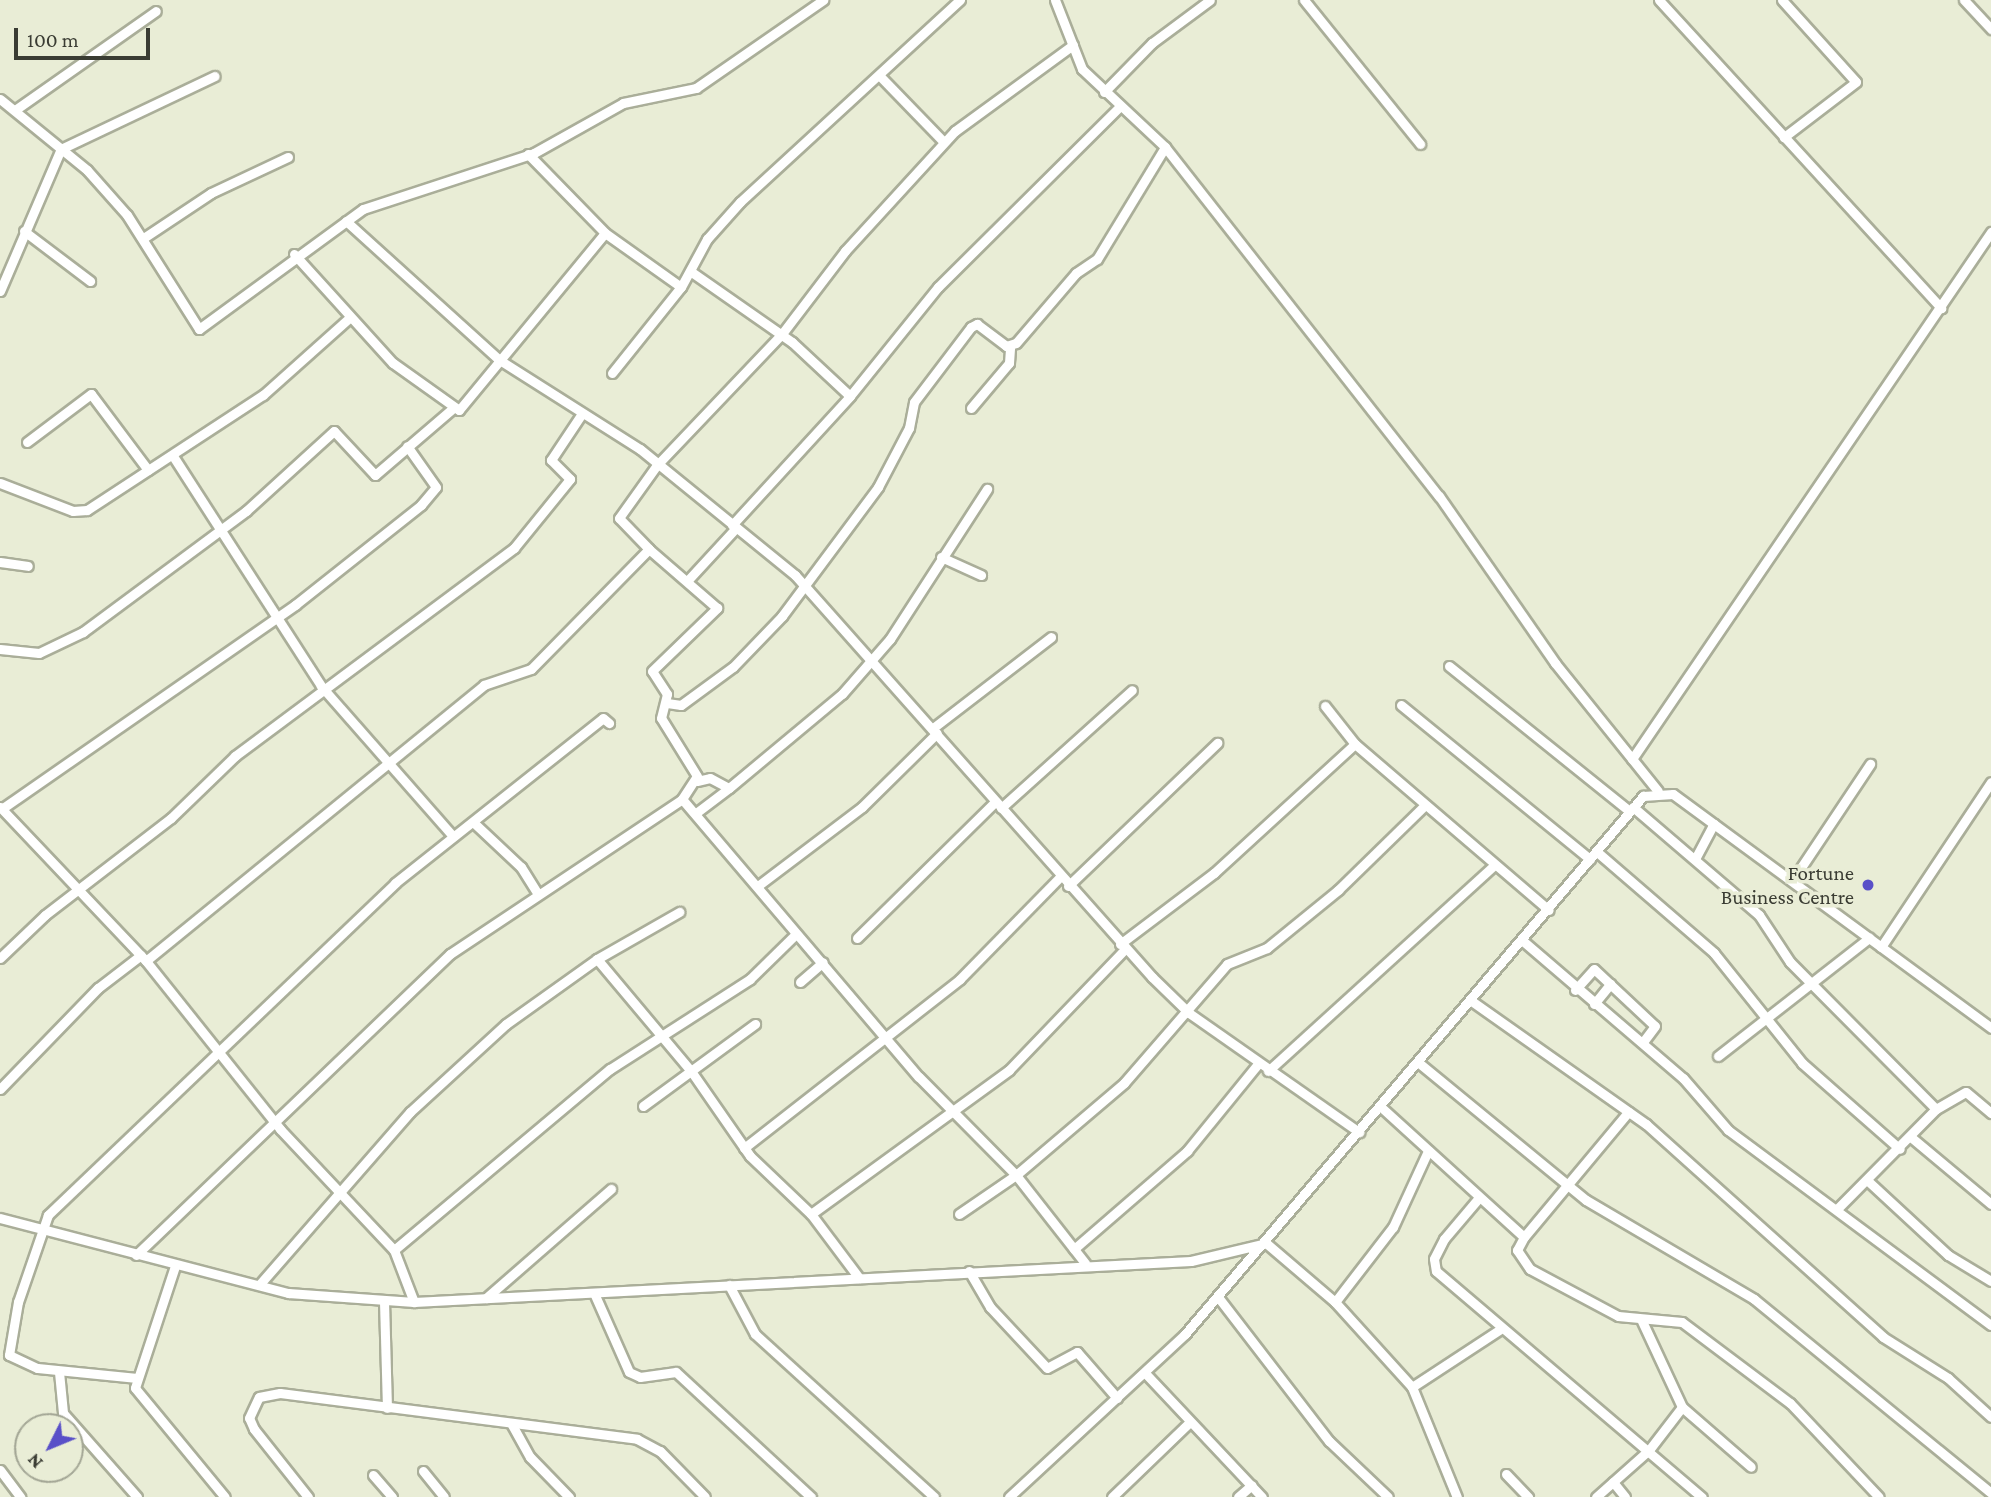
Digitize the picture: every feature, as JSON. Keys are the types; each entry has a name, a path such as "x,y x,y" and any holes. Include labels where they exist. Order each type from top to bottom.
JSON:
{"street":[{"path":"0,99 61,149 145,237 200,329 294,254 346,221 453,175 528,154 622,103 696,88 822,0"},
{"path":"612,373 693,273 700,249 733,209 960,0"},
{"path":"1055,0 1082,69 1165,147 1439,496 1555,663 1658,791 1673,794 1991,1028"},
{"path":"1104,92 1152,43 1210,0"},
{"path":"1304,0 1420,144"},
{"path":"1659,0 1941,308"},
{"path":"1782,0 1856,82 1784,137"},
{"path":"1964,0 1991,29"},
{"path":"15,110 156,11"},
{"path":"697,781 661,718 667,703 653,667 717,612 688,580 649,549 619,519 657,465 781,335 845,251 944,142 998,94 1073,45"},
{"path":"879,75 944,142"},
{"path":"0,291 61,149 215,76"},
{"path":"688,580 850,396 938,287 1120,106"},
{"path":"971,408 1009,363 1010,347 1076,273 1097,259 1165,147"},
{"path":"528,154 605,233 681,287"},
{"path":"145,237 211,193 288,158"},
{"path":"346,221 504,363 657,465 806,587 874,658 1122,947 1184,1008 1258,1064 1359,1132"},
{"path":"24,231 90,281"},
{"path":"1632,759 1991,232"},
{"path":"0,649 39,653 83,632 221,530 334,431 375,475 452,409 466,408 605,233"},
{"path":"294,254 349,318 452,409"},
{"path":"693,273 781,335 850,396"},
{"path":"0,483 80,511 173,456 276,385 349,318"},
{"path":"667,703 681,705 733,667 806,587 878,487 909,428 914,401 971,327 978,324 1010,347"},
{"path":"27,442 91,394 148,470"},
{"path":"0,958 235,756 448,602 525,536 570,479 551,460 581,415"},
{"path":"407,446 435,492 275,616 2,807 143,958 222,1050 274,1121 394,1250 414,1302"},
{"path":"173,456 325,690 453,836"},
{"path":"696,813 815,718 874,658 987,489"},
{"path":"0,1089 98,988 143,958 484,685 531,669 649,549"},
{"path":"941,557 981,575"},
{"path":"0,562 28,566"},
{"path":"759,885 862,807 935,731 1051,637"},
{"path":"1449,666 1695,859 1759,915 1812,983 1936,1109"},
{"path":"857,938 998,805 1132,690"},
{"path":"1401,705 1714,953 1769,1017 1802,1063 1900,1149"},
{"path":"1325,706 1355,744 1424,806 1549,910"},
{"path":"137,1378 59,1372 16,1364 6,1348 40,1229 222,1050 289,978 453,836 603,718 609,723"},
{"path":"1068,886 1217,743"},
{"path":"811,1214 948,1109 1009,1070 1122,947 1197,887 1355,744"},
{"path":"1792,881 1870,764"},
{"path":"136,1255 450,954 682,799 697,781 710,778 729,788"},
{"path":"1881,947 1991,782"},
{"path":"1009,1497 1146,1374 1218,1297 1473,1002 1631,809 1658,791"},
{"path":"682,799 759,885 796,934 948,1109 1016,1175 1085,1263"},
{"path":"959,1214 1016,1175 1124,1083 1184,1008 1227,964 1260,952 1338,890 1424,806"},
{"path":"473,822 521,867 538,894"},
{"path":"1695,859 1714,824"},
{"path":"1268,1071 1494,864"},
{"path":"744,1148 960,979 1060,877"},
{"path":"259,1285 337,1189 474,1052 597,959 679,912"},
{"path":"394,1250 660,1032 750,979 796,934"},
{"path":"1718,1056 1869,938"},
{"path":"1523,941 1575,990 1643,1042 1728,1130 1991,1325"},
{"path":"597,959 691,1070 744,1148 811,1214 859,1278"},
{"path":"800,982 823,962"},
{"path":"1575,990 1594,969 1655,1026 1643,1042"},
{"path":"1594,1004 1610,984"},
{"path":"1473,1002 1628,1112 1883,1337 1948,1378 1991,1417"},
{"path":"643,1106 755,1024"},
{"path":"1419,1062 1567,1186 1754,1299 1991,1493"},
{"path":"1074,1249 1187,1151 1258,1064"},
{"path":"1837,1209 1912,1138 1936,1109 1966,1092 1991,1113"},
{"path":"1381,1107 1477,1200 1524,1237"},
{"path":"1628,1112 1524,1237 1517,1250 1530,1269 1618,1317 1673,1318 1691,1328 1790,1403 1880,1497"},
{"path":"1912,1138 1991,1204"},
{"path":"1335,1302 1392,1227 1428,1151"},
{"path":"1868,1181 1948,1255 1991,1280"},
{"path":"486,1298 611,1189"},
{"path":"1477,1200 1434,1259 1441,1276 1499,1329 1649,1450 1702,1497"},
{"path":"0,1218 175,1266 259,1285 384,1301 414,1302 1085,1263 1191,1261 1266,1243"},
{"path":"1266,1243 1335,1302 1412,1387 1457,1497"},
{"path":"175,1266 137,1378 139,1394 225,1497"},
{"path":"969,1271 990,1307 1047,1368 1077,1352 1118,1398"},
{"path":"729,1284 755,1334 934,1497"},
{"path":"594,1293 629,1372 640,1377 676,1372 811,1497"},
{"path":"1218,1297 1329,1441 1388,1497"},
{"path":"384,1301 387,1408"},
{"path":"1641,1319 1682,1407 1751,1467"},
{"path":"1412,1387 1499,1329"},
{"path":"59,1372 63,1413 137,1497"},
{"path":"1146,1374 1262,1497"},
{"path":"308,1497 254,1429 249,1418 259,1397 280,1393 637,1439 660,1451 705,1497"},
{"path":"1596,1497 1649,1450 1682,1407"},
{"path":"1112,1497 1190,1422"},
{"path":"511,1423 530,1457 569,1497"},
{"path":"0,1470 20,1497"},
{"path":"422,1471 444,1497"},
{"path":"1506,1474 1528,1497"},
{"path":"373,1475 392,1497"},
{"path":"1613,1482 1625,1497"},
{"path":"1238,1497 1252,1485"}],"place":[{"name":"Fortune Business Centre","path":"1868,885"}]}
